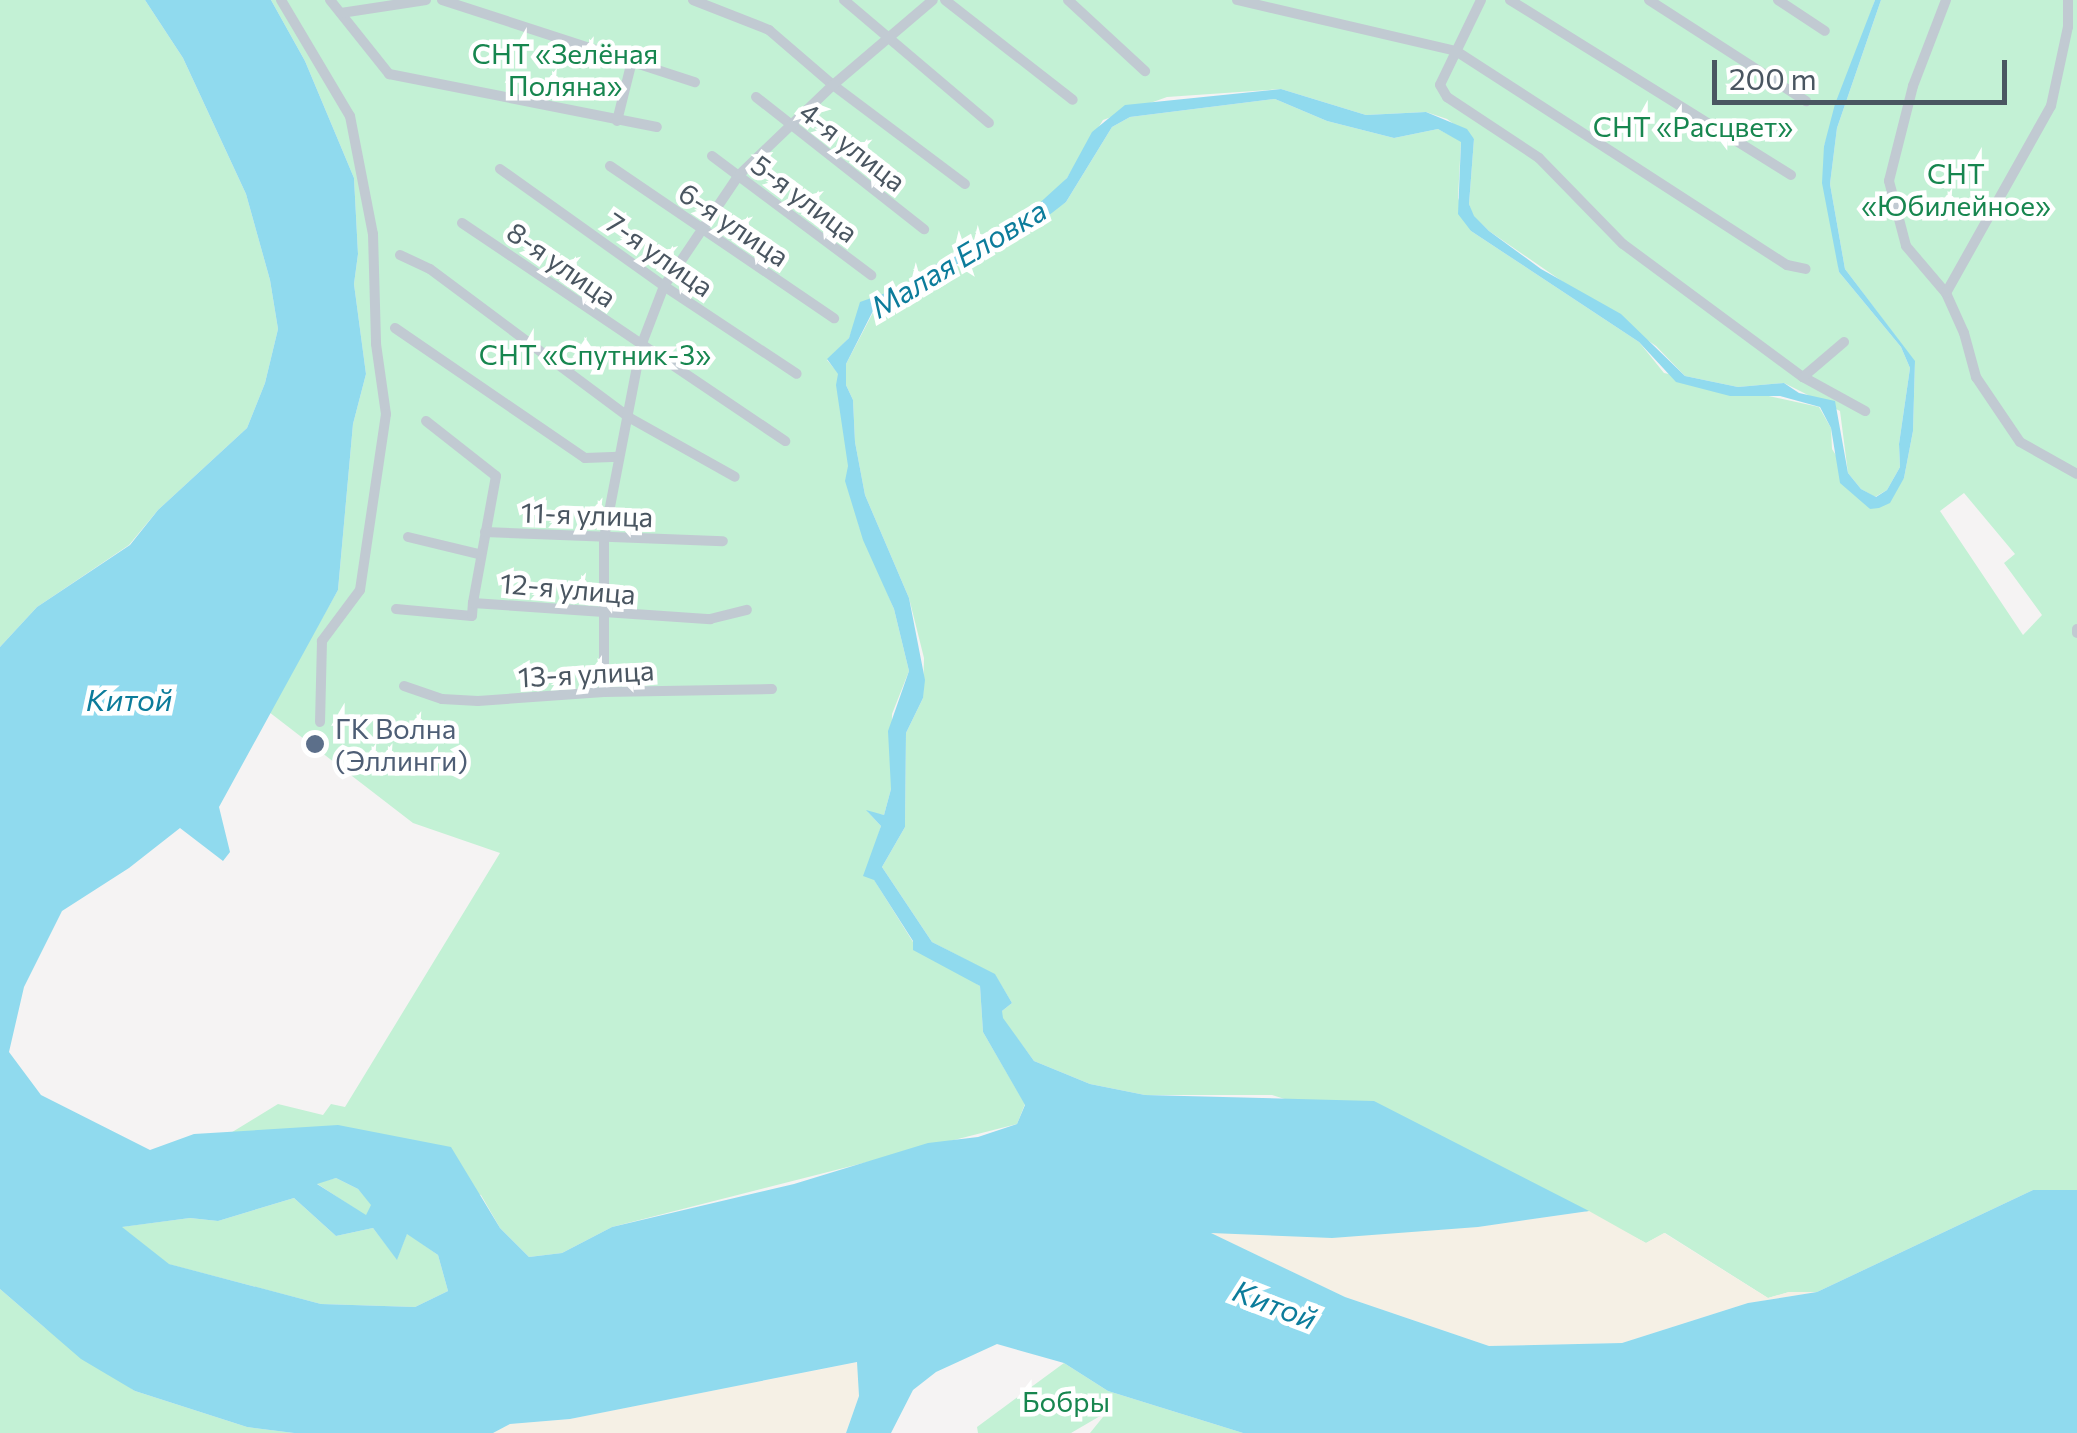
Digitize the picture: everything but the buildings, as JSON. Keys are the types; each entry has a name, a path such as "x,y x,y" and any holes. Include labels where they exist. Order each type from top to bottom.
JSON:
{"street":[{"path":"281,0 350,116 373,234 376,344 386,414 360,590 322,641 320,722"},
{"path":"330,0 389,74 657,127"},
{"path":"341,13 426,0"},
{"path":"442,0 631,65 695,82"},
{"path":"693,0 770,30 833,85 965,184"},
{"path":"844,0 989,123"},
{"path":"604,692 604,538 630,418 640,346 664,286 739,176 833,85 933,0"},
{"path":"946,0 1073,100"},
{"path":"1068,0 1145,71"},
{"path":"1237,0 1456,51 1787,265 1806,269"},
{"path":"1481,0 1440,85 1448,98 1539,158 1623,244 1802,377 1865,412"},
{"path":"1510,0 1791,175"},
{"path":"1649,0 1806,101"},
{"path":"1778,0 1825,30"},
{"path":"1946,0 1912,86 1888,181 1906,246 1946,293 1964,333 1976,377 2020,442 2077,474"},
{"path":"1946,293 2051,106 2068,27 2068,0"},
{"path":"617,121 631,65"},
{"name":"4-я улица","path":"756,97 789,127 924,230"},
{"name":"5-я улица","path":"712,156 871,276"},
{"name":"6-я улица","path":"610,166 834,318"},
{"name":"7-я улица","path":"500,169 664,286 798,374"},
{"name":"8-я улица","path":"462,223 786,441"},
{"path":"400,254 430,269 630,418 736,477"},
{"path":"395,328 585,458 619,457"},
{"path":"1802,377 1844,342"},
{"path":"426,420 496,476 485,532"},
{"name":"11-я улица","path":"473,603 485,532 723,541"},
{"path":"408,537 479,554"},
{"name":"12-я улица","path":"396,609 472,616 473,603 607,616 710,620 747,610"},
{"name":"13-я улица","path":"404,686 442,699 478,701 604,692 772,689"}],"green space":[{"path":"0,0 145,0 183,58 246,194 270,280 278,329 265,383 247,428 158,510 129,545 37,607 0,647"},
{"path":"271,0 1875,0 1824,146 1839,272 1901,347 1910,368 1899,444 1900,467 1887,490 1875,497 1861,489 1848,473 1840,411 1784,383 1738,387 1685,376 1656,346 1489,231 1473,216 1469,204 1474,139 1447,119 1426,112 1366,115 1281,89 1167,97 1103,120 1067,178 1046,201 1022,220 943,259 911,284 861,307 849,338 827,360 838,373 859,526 894,609 909,671 892,714 891,789 884,815 868,812 881,826 868,870 913,942 980,986 983,1032 1025,1104 1017,1124 612,1227 562,1253 529,1257 500,1228 481,1195 245,1134 229,1134 278,1104 323,1115 331,1104 345,1107 500,853 413,823 269,712 338,590 353,424 366,374 354,284 358,254 354,178 305,61"},
{"name":"СНТ «Юбилейное»","path":"1881,0 2077,0 2077,1190 2033,1190 1817,1292 1789,1292 1768,1298 1665,1233 1646,1243 1498,1166 1272,1095 1145,1095 1090,1084 1034,1061 1002,1018 1002,1011 1012,1003 995,975 932,942 882,867 905,827 906,733 923,698 924,658 909,598 865,495 855,442 853,400 846,385 846,364 878,303 924,290 963,261 981,259 1066,202 1112,127 1130,117 1275,99 1327,121 1394,138 1438,129 1461,141 1458,198 1471,231 1639,342 1664,373 1819,407 1831,428 1832,449 1870,509 1904,478 1913,431 1915,362 1845,269 1830,184 1837,128","holes":["1964,493 2015,554 2004,563 2042,615 2023,635 1940,511"]},
{"path":"336,1178 358,1189 372,1205 366,1216 316,1183"},
{"path":"294,1198 336,1236 373,1228 397,1259 407,1233 438,1255 448,1291 415,1307 321,1304 168,1264 121,1227 190,1218 218,1221"},
{"path":"0,1289 44,1327 135,1391 247,1427 294,1433 0,1433"},
{"name":"Бобры","path":"1064,1363 1108,1391 1243,1433 1090,1433 1107,1412 1071,1433 978,1433 977,1427"}],"sand":[{"path":"1589,1211 1646,1243 1664,1233 1768,1298 1789,1292 1817,1292 1748,1303 1622,1343 1489,1346 1345,1297 1208,1232 1478,1227"},
{"path":"858,1362 859,1396 846,1433 493,1433 510,1424 570,1419"}],"water":[{"name":"Китой","path":"145,0 271,0 305,61 354,178 358,254 354,284 366,374 353,424 338,590 219,807 230,852 223,861 180,828 129,868 62,911 24,987 9,1052 41,1095 150,1150 194,1134 338,1125 451,1147 500,1228 529,1257 562,1253 612,1227 794,1184 928,1143 978,1137 1017,1124 1025,1105 983,1032 980,986 913,950 913,941 874,880 863,876 881,826 866,810 884,815 891,789 888,731 909,671 894,609 863,540 845,481 848,466 836,385 838,374 827,359 849,338 860,302 911,284 943,259 1022,219 1067,178 1092,132 1125,105 1281,89 1366,115 1426,112 1467,129 1474,139 1469,204 1474,216 1489,231 1541,269 1621,314 1685,376 1738,387 1784,383 1799,393 1835,401 1848,473 1861,489 1876,497 1887,490 1900,467 1899,444 1910,368 1901,347 1839,272 1822,183 1824,146 1835,104 1875,0 1881,0 1837,128 1830,184 1845,269 1915,361 1913,431 1904,478 1890,503 1879,508 1870,509 1840,483 1831,428 1820,407 1780,396 1730,396 1676,382 1639,342 1471,231 1458,214 1461,142 1438,129 1394,138 1327,121 1275,99 1130,117 1112,127 1066,202 1013,243 981,259 963,261 924,290 877,303 846,364 846,385 853,400 855,442 865,495 909,598 925,680 923,698 906,733 905,827 882,867 932,942 995,974 1012,1003 1002,1011 1003,1018 1034,1061 1090,1084 1145,1095 1374,1101 1589,1211 1478,1227 1332,1238 1211,1233 1345,1297 1489,1346 1622,1343 1748,1303 1817,1292 2033,1190 2077,1190 2077,1433 1243,1433 1108,1391 1064,1363 997,1344 936,1372 913,1390 891,1433 846,1433 859,1396 857,1362 570,1419 510,1424 493,1433 294,1433 247,1427 135,1391 81,1359 0,1289 0,647 37,607 130,545 158,510 247,428 265,383 278,329 270,280 246,194 183,58","holes":["336,1178 358,1189 371,1205 366,1215 317,1184","294,1198 336,1236 373,1228 397,1260 407,1234 438,1255 448,1291 415,1307 321,1304 169,1264 122,1227 190,1218 218,1221"]}],"place":[{"name":"ГК Волна (Эллинги)","path":"315,744"}],"park label":[{"name":"СНТ «Зелёная Поляна»","path":"565,69"},
{"name":"СНТ «Расцвет»","path":"1693,126"},
{"name":"СНТ «Спутник-3»","path":"595,354"}],"water label":[{"name":"Малая Еловка","path":"958,258"}]}
